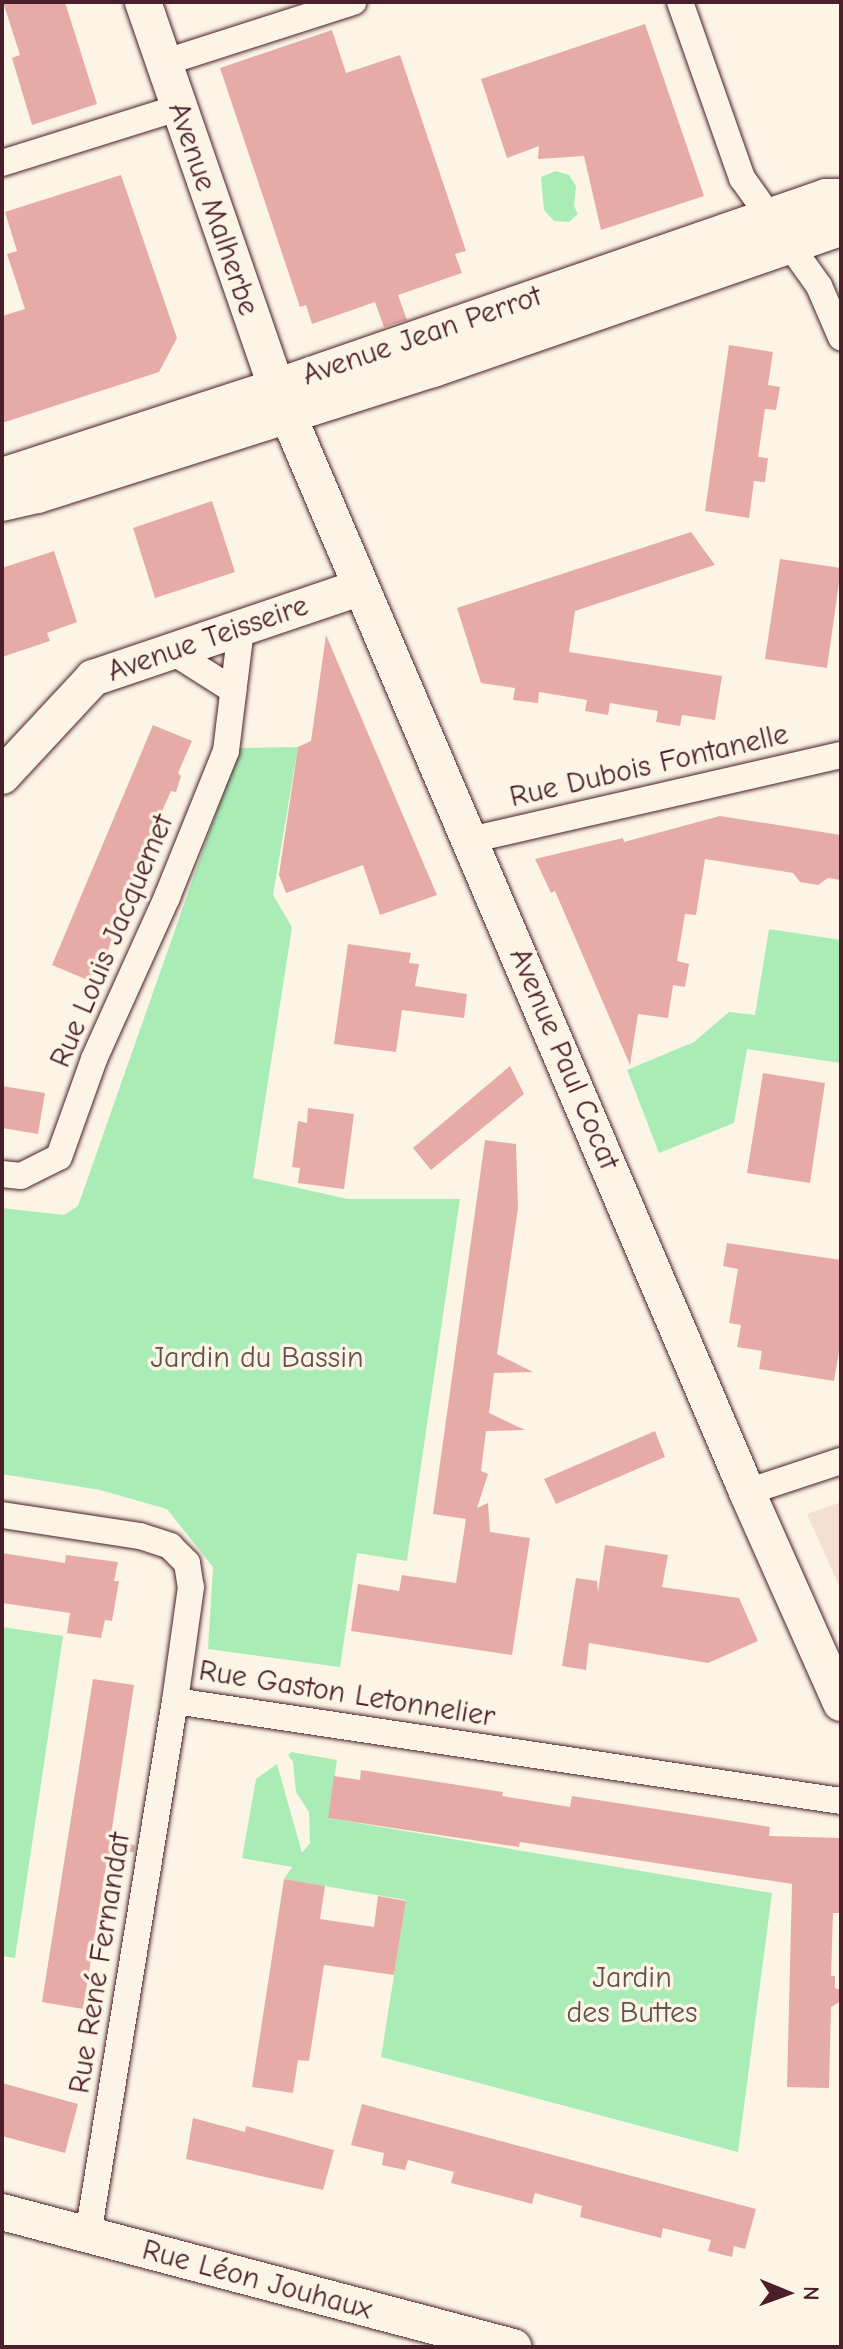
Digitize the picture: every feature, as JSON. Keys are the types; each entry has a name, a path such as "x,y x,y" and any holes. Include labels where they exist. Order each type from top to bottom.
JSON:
{"street":[{"name":"Avenue Malherbe","path":"143,2 283,401"},
{"path":"163,63 353,2"},
{"path":"680,2 723,132 746,185 819,286 841,337"},
{"path":"2,163 178,108"},
{"name":"Avenue Jean Perrot","path":"2,503 38,495 768,217 826,197 841,197"},
{"name":"Avenue Jean Perrot","path":"2,476 283,401 790,248 841,228"},
{"name":"Avenue Paul Cocat","path":"283,401 359,588 376,617 747,1492 841,1703"},
{"name":"Avenue Teisseire","path":"2,776 93,678 359,588"},
{"name":"Rue Louis Jacquemet","path":"2,1174 21,1176 59,1157 94,1059 167,897 226,751 241,628"},
{"path":"170,650 233,690"},
{"name":"Rue Dubois Fontanelle","path":"470,840 841,755"},
{"path":"747,1492 841,1461"},
{"name":"Rue Gaston Letonnelier","path":"2,1515 140,1536 170,1546 187,1563 191,1587 175,1701 841,1801"},
{"name":"Rue René Fernandat","path":"88,2235 175,1701"},
{"name":"Rue Léon Jouhaux","path":"2,2212 513,2347"}],"shaded area":[{"path":"841,1502 841,1590 807,1514"}],"green space":[{"path":"556,171 569,175 576,186 574,206 578,214 569,222 554,221 544,210 541,177"},
{"name":"Jardin du Bassin","path":"298,747 273,895 292,927 253,1178 348,1199 460,1199 407,1561 357,1553 340,1667 208,1649 213,1567 167,1509 100,1490 2,1474 2,1208 64,1215 78,1206 239,748"},
{"path":"769,929 841,940 841,1063 747,1049 734,1123 659,1153 627,1070 694,1042 729,1012 755,1015"},
{"path":"2,1627 63,1636 15,1958 2,1956"},
{"name":"Jardin des Buttes","path":"291,1752 337,1760 328,1818 772,1893 738,2152 381,2057 406,1900 284,1879 292,1867 242,1858 256,1779 277,1764 302,1853 310,1843 309,1812 296,1792 293,1762 288,1755"}],"building":[{"path":"3,2 65,2 97,104 32,125 12,58 20,55"},
{"path":"645,24 704,196 601,230 584,156 538,159 539,146 507,158 481,79"},
{"path":"332,30 346,73 400,55 466,251 455,254 462,273 398,295 407,320 384,327 375,302 312,324 306,305 300,307 220,68"},
{"path":"121,175 177,338 159,372 2,423 2,316 25,309 7,254 17,251 5,212"},
{"path":"729,345 773,352 768,385 780,387 776,410 765,409 758,457 768,458 765,482 754,481 749,518 705,511"},
{"path":"212,501 235,572 155,598 133,528"},
{"path":"691,532 715,565 575,611 569,652 722,676 715,720 682,715 680,726 656,722 658,711 610,703 608,715 585,711 587,700 539,692 538,703 513,700 515,688 481,683 457,608"},
{"path":"54,551 77,622 47,633 50,641 2,657 2,568"},
{"path":"780,559 841,568 827,668 765,659"},
{"path":"326,635 437,895 380,915 363,865 286,893 279,875 298,747 311,741"},
{"path":"153,725 192,741 178,773 181,776 176,792 171,791 155,827 159,830 153,847 147,847 132,883 150,896 148,901 124,900 109,936 112,940 106,955 101,955 90,981 52,965"},
{"path":"720,816 841,835 841,880 828,878 818,885 800,882 793,873 705,859 696,915 685,914 677,961 689,964 685,987 673,985 668,1018 638,1014 630,1065 555,891 551,893 535,859 623,838 624,842"},
{"path":"348,944 411,953 409,963 419,964 415,986 467,994 464,1018 402,1010 396,1052 334,1044"},
{"path":"510,1066 524,1094 431,1170 413,1148"},
{"path":"763,1073 825,1083 810,1183 747,1173"},
{"path":"2,1086 45,1093 38,1134 2,1128"},
{"path":"308,1108 354,1114 344,1189 298,1183 300,1168 292,1167 298,1121 307,1123"},
{"path":"485,1140 516,1144 518,1208 497,1354 533,1372 494,1373 489,1413 525,1430 486,1431 481,1471 488,1474 477,1508 488,1503 490,1532 530,1538 512,1655 351,1631 358,1584 399,1591 402,1575 456,1583 466,1519 433,1514"},
{"path":"727,1243 841,1260 841,1340 834,1381 759,1369 762,1351 737,1347 741,1325 729,1323 738,1269 723,1266"},
{"path":"655,1431 665,1457 556,1504 544,1479"},
{"path":"605,1545 668,1555 662,1587 739,1598 758,1641 708,1663 589,1643 586,1670 562,1666 576,1578 597,1581 598,1592"},
{"path":"2,1553 65,1563 66,1555 118,1562 114,1581 119,1581 112,1621 105,1620 101,1638 67,1633 70,1613 2,1603"},
{"path":"93,1679 134,1685 111,1835 135,1846 134,1852 108,1854 83,2009 42,2002"},
{"path":"361,1770 503,1792 502,1796 570,1807 572,1796 733,1821 770,1827 769,1836 841,1838 841,1913 833,1913 831,1976 835,1976 835,1988 841,1990 841,2001 831,2007 829,2088 787,2087 792,1884 520,1842 519,1847 328,1818 334,1776 360,1780"},
{"path":"284,1879 325,1886 320,1919 374,1927 378,1896 406,1901 394,1975 324,1965 309,2061 298,2060 293,2093 252,2087"},
{"path":"2,2083 78,2104 65,2153 2,2136"},
{"path":"362,2104 756,2209 745,2249 734,2246 732,2257 708,2251 711,2240 663,2228 661,2238 580,2217 582,2206 535,2193 532,2204 451,2183 454,2172 408,2160 405,2170 382,2165 384,2153 351,2145"},
{"path":"193,2118 245,2132 246,2126 334,2150 323,2190 186,2159"}]}
